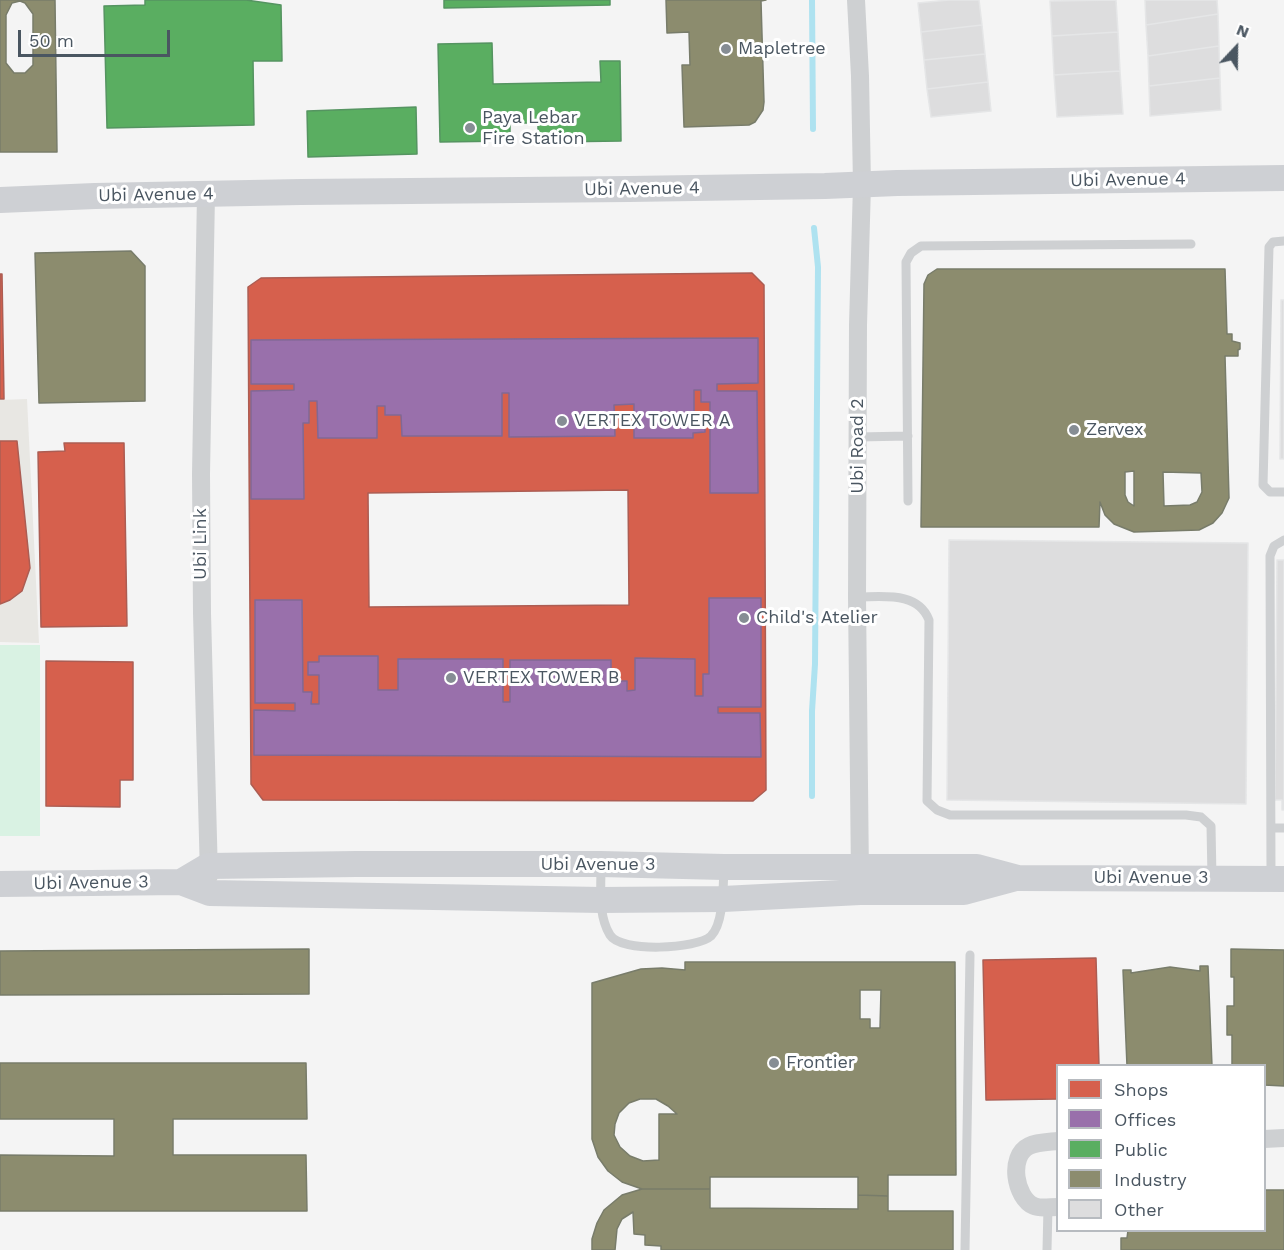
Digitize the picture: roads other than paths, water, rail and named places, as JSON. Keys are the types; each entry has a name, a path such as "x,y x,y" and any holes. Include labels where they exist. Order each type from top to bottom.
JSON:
{"street":[{"name":"Ubi Road 2","path":"856,0 862,185 857,597 860,892"},
{"name":"Ubi Avenue 4","path":"0,200 206,194 1284,178"},
{"name":"Ubi Link","path":"206,194 201,524 202,681 210,893"},
{"name":"Ubi Avenue 3","path":"181,882 208,866 356,864 977,867 1018,878"},
{"name":"Ubi Avenue 3","path":"0,884 181,882 210,893 601,900 723,899 860,892 964,892 1018,878 1277,879"},
{"path":"1266,1138 1284,1138"},
{"path":"1053,1207 1036,1207 1025,1200 1018,1186 1016,1166 1023,1151 1029,1146 1056,1141"}],"lane":[{"path":"1284,241 1273,242 1269,247 1263,485 1270,492 1284,492"},
{"path":"908,501 906,262 911,254 921,246 1191,244"},
{"path":"858,437 908,436"},
{"path":"1277,879 1271,828 1270,556 1274,546 1284,540"},
{"path":"857,597 894,597 914,601 925,608 929,620 927,801 937,810 950,815 1186,815 1201,817 1211,826 1212,878"},
{"path":"1271,828 1284,828"},
{"path":"601,864 604,924 611,938 621,944 637,948 686,945 710,937 716,928 723,899 724,867"},
{"path":"965,1250 970,955"},
{"path":"1047,1250 1053,1207"}],"waterway":[{"path":"812,0 813,129"},
{"path":"812,796 818,267 814,228"}],"place":[{"name":"Mapletree","path":"726,49"},
{"name":"Paya Lebar Fire Station","path":"470,128"},
{"name":"VERTEX TOWER A","path":"562,421"},
{"name":"Zervex","path":"1074,430"},
{"name":"Child's Atelier","path":"744,618"},
{"name":"VERTEX TOWER B","path":"451,678"},
{"name":"Frontier","path":"774,1063"}]}
